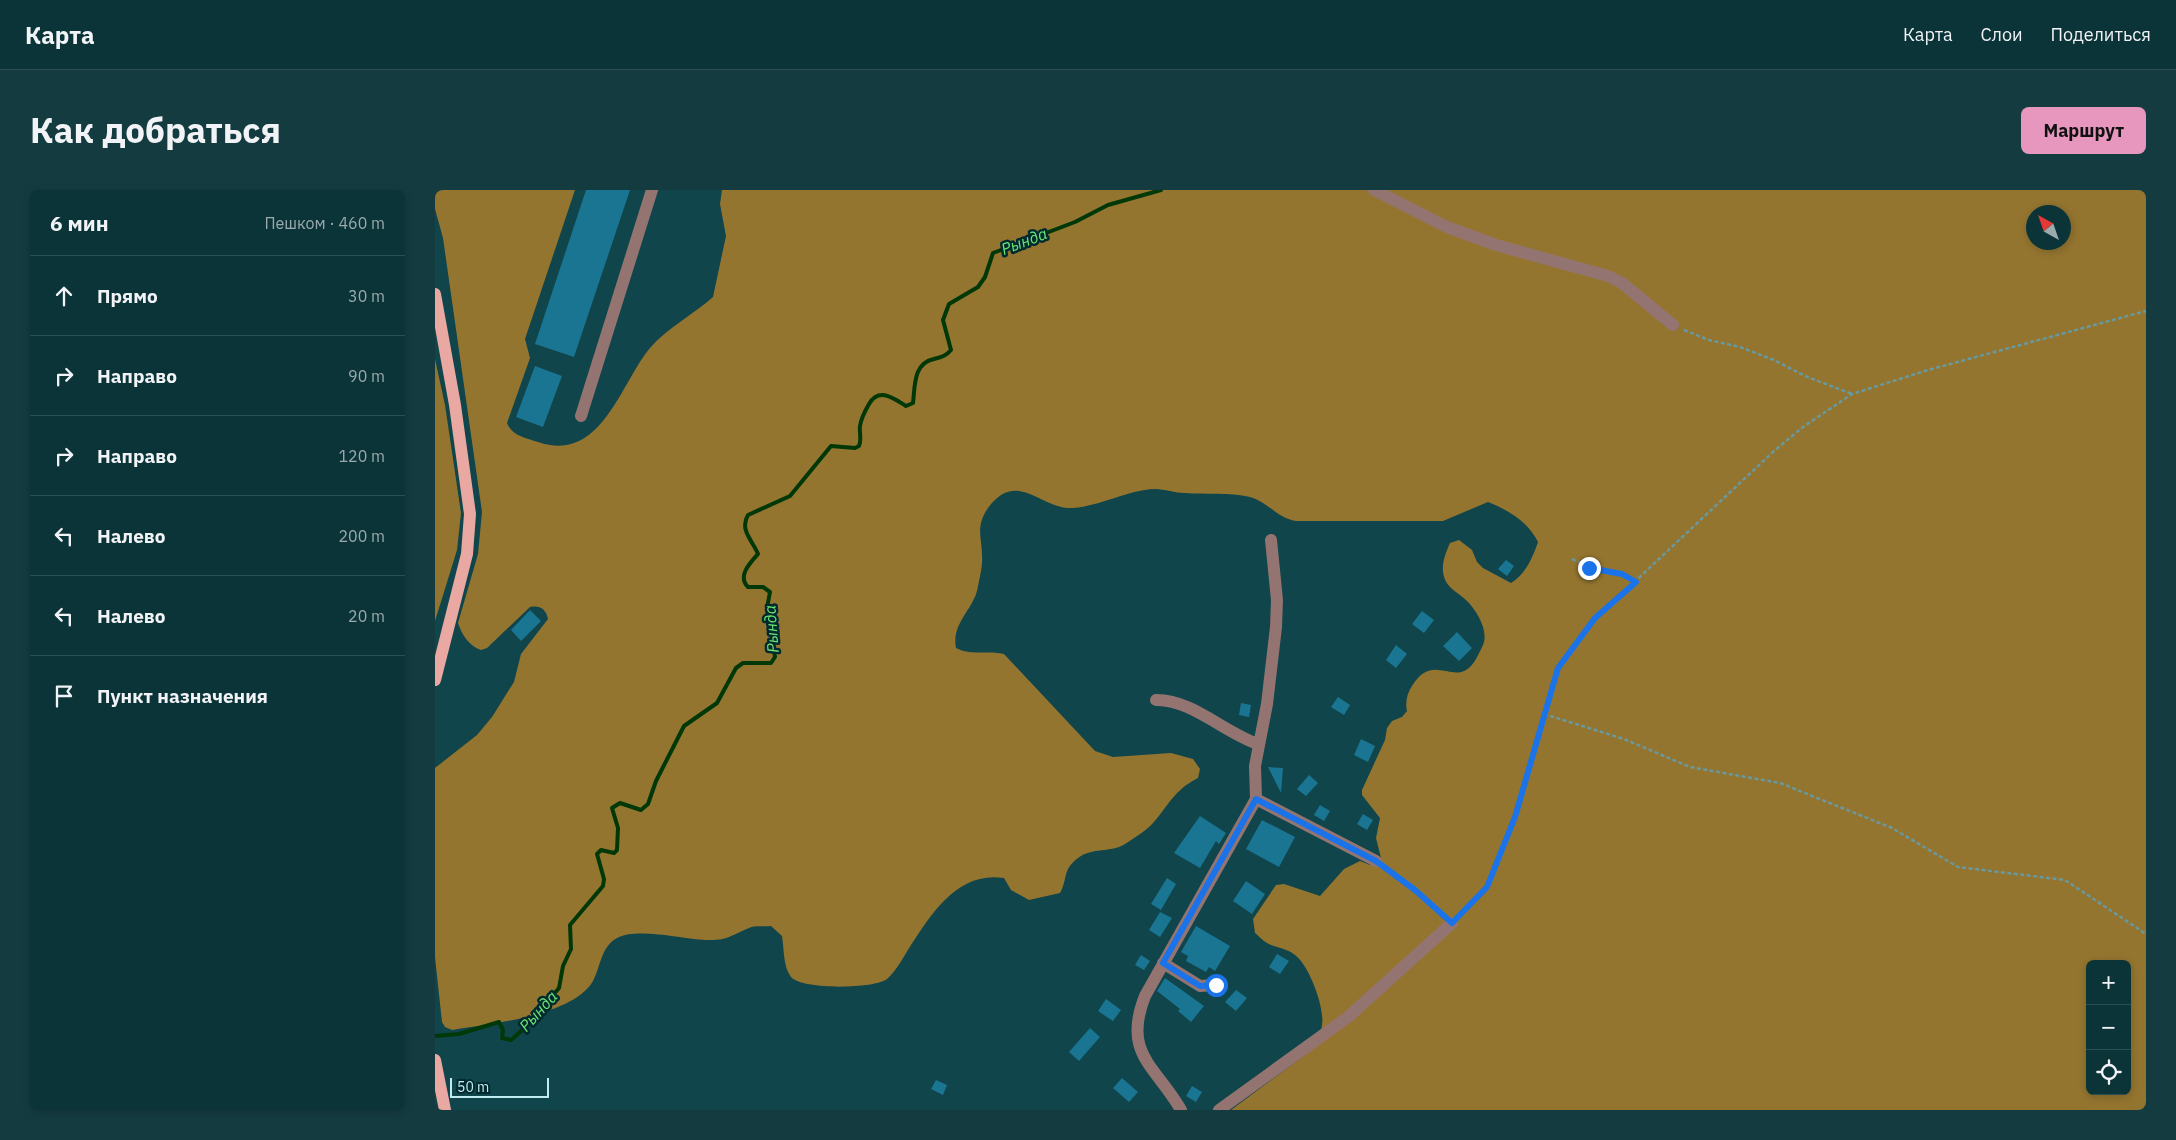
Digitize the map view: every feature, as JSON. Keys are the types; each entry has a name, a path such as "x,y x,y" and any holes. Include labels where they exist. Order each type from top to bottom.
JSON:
{"main road":[{"path":"435,294 455,405 470,514 467,554 435,680"},
{"path":"435,1060 445,1110"}],"street":[{"path":"581,416 652,190"},
{"path":"1374,190 1447,227 1496,246 1608,276 1622,283 1673,325"},
{"path":"1181,1110 1145,1061 1138,1038 1140,1008 1163,963 1256,799 1255,766 1267,704 1276,627 1277,600 1271,540"},
{"path":"1156,700 1175,703 1223,726 1238,736 1258,744"},
{"path":"1256,799 1376,861"},
{"path":"1219,1110 1347,1017 1452,923"},
{"path":"1163,963 1200,986 1216,985"}],"path":[{"path":"1376,861 1415,890 1452,923 1487,887 1515,817 1558,668 1575,642 1595,618 1803,427 1852,394 1928,370 2146,311"},
{"path":"1673,325 1709,340 1774,360 1805,376 1852,394"},
{"path":"1572,559 1589,568 1622,574 1636,582"},
{"path":"1544,714 1624,739 1690,767 1780,783 1892,828 1958,867 2065,880 2146,934"}],"shaded area":[{"path":"435,190 575,190 525,339 530,358 507,423 512,431 520,436 560,446 578,442 593,431 606,417 650,348 713,297 726,236 720,204 722,190 2146,190 2146,1110 1231,1110 1309,1052 1319,1036 1322,1025 1321,1008 1315,987 1306,968 1292,953 1267,943 1255,933 1253,919 1276,885 1284,884 1320,896 1344,869 1360,861 1370,865 1381,858 1376,838 1380,818 1362,795 1362,790 1385,740 1387,728 1392,721 1402,717 1407,711 1408,695 1419,677 1433,670 1460,672 1466,670 1474,662 1483,645 1483,628 1475,610 1449,586 1444,577 1444,561 1450,543 1459,540 1472,550 1477,562 1483,568 1511,583 1516,580 1528,565 1534,554 1538,542 1529,528 1511,513 1488,502 1443,521 1296,521 1283,517 1256,499 1234,495 1181,493 1155,489 1134,492 1083,507 1073,508 1061,507 1019,491 1009,491 999,497 984,515 980,527 982,567 973,602 957,631 955,639 956,648 968,652 1004,654 1095,751 1113,757 1171,753 1193,759 1200,769 1198,778 1177,793 1150,826 1120,847 1089,852 1078,858 1067,871 1060,893 1029,900 1011,890 1004,878 988,877 961,887 938,907 894,971 887,979 880,982 868,985 838,987 798,981 788,973 782,936 771,926 751,927 719,940 649,934 627,935 619,937 608,945 593,981 583,993 568,1003 508,1021 452,1030 445,1027 442,1022 435,957 435,768 477,735 492,717 514,682 521,654 548,619 542,608 530,607 487,648 481,650 467,640 458,623 478,554 482,512 443,238 435,209"},
{"path":"435,359 445,405 461,513 457,550 435,621"}],"building":[{"path":"586,190 630,190 574,357 535,344"},
{"path":"535,366 562,376 543,427 516,417"},
{"path":"1506,560 1514,566 1507,576 1498,569"},
{"path":"530,610 541,621 521,641 511,630"},
{"path":"1422,611 1434,620 1424,633 1412,624"},
{"path":"1457,632 1472,648 1459,661 1443,646"},
{"path":"1396,645 1407,654 1396,668 1386,660"},
{"path":"1338,697 1350,705 1344,715 1331,707"},
{"path":"1241,703 1251,705 1249,717 1239,715"},
{"path":"1361,739 1375,746 1368,762 1354,755"},
{"path":"1268,767 1283,768 1281,793"},
{"path":"1309,775 1318,783 1306,796 1297,789"},
{"path":"1320,805 1330,811 1324,821 1314,815"},
{"path":"1363,814 1373,820 1367,830 1357,824"},
{"path":"1200,816 1226,833 1219,844 1216,841 1200,868 1174,853"},
{"path":"1262,820 1295,837 1279,867 1246,849"},
{"path":"1167,878 1176,884 1161,910 1151,904"},
{"path":"1246,881 1265,894 1252,914 1233,901"},
{"path":"1160,912 1172,918 1160,937 1149,930"},
{"path":"1196,926 1230,946 1215,971 1209,967 1206,972 1186,961 1188,956 1181,952"},
{"path":"1277,954 1289,961 1280,974 1269,967"},
{"path":"1141,955 1150,961 1144,970 1135,965"},
{"path":"1165,978 1204,1006 1191,1022 1178,1011 1180,1009 1157,991"},
{"path":"1236,990 1247,998 1236,1011 1225,1002"},
{"path":"1106,999 1121,1010 1113,1021 1098,1011"},
{"path":"1090,1028 1100,1037 1079,1061 1069,1052"},
{"path":"1122,1078 1138,1092 1129,1102 1113,1088"},
{"path":"936,1080 947,1085 943,1095 931,1089"},
{"path":"1192,1086 1202,1092 1196,1102 1186,1096"}],"waterway":[{"name":"Рында","path":"435,1036 459,1034 499,1022 503,1030 502,1038 511,1040 527,1026 559,988 563,966 571,949 570,925 603,886 604,879 597,854 601,850 614,853 617,850 618,828 612,808 620,803 641,810 648,804 656,781 684,726 717,703 736,668 743,663 771,663 775,657 767,608 770,592 763,587 748,587 744,578 746,570 758,554 746,531 745,526 748,515 790,496 831,446 855,448 859,446 861,420 869,404 877,396 891,397 906,406 913,403 916,377 922,365 927,361 945,355 951,350 943,320 949,304 978,287 985,277 993,253 1075,222 1108,205 1161,190"}],"route":[{"path":"1216,985 1209,987 1200,986 1163,963 1256,799 1376,861 1415,890 1452,923 1487,887 1515,817 1558,668 1575,642 1595,618 1636,582 1622,574 1589,568"}]}
